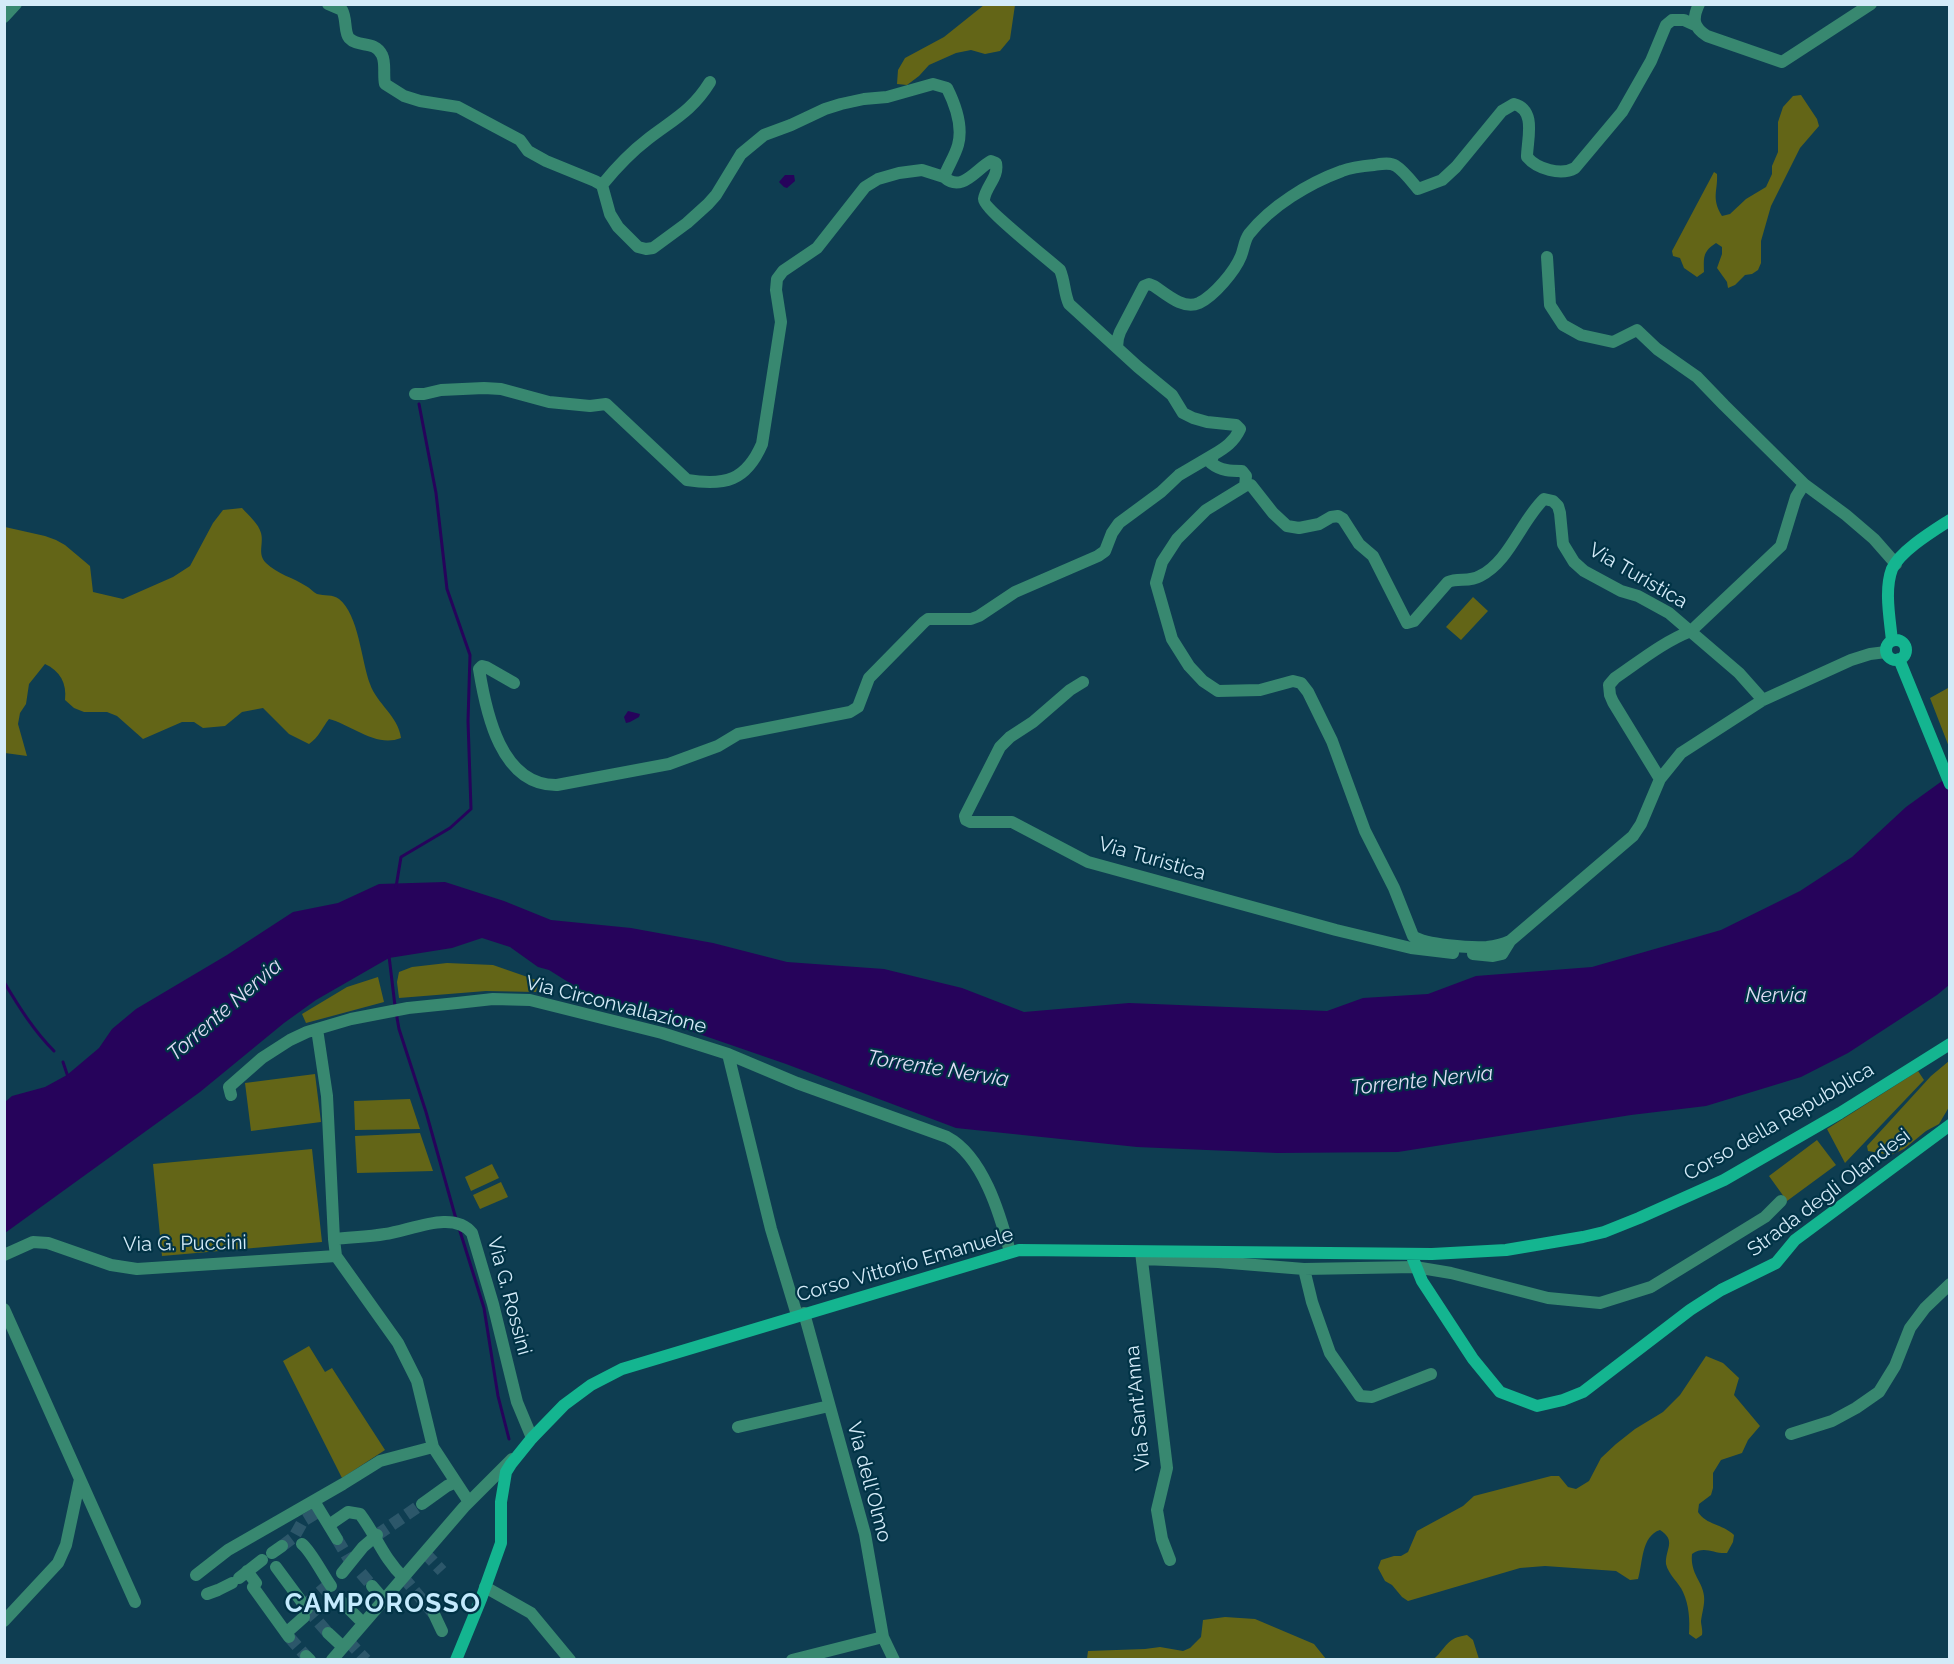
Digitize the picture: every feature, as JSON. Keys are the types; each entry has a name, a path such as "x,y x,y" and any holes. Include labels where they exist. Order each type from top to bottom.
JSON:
{"main road":[{"path":"1889,646 1901,642 1905,647 1904,656 1899,659 1889,657 1888,591 1893,568 1909,548 1950,520"},
{"path":"1899,659 1948,776"},
{"name":"Corso della Repubblica","path":"1412,1254 1506,1250 1576,1239 1630,1222 1724,1180 1840,1113 1950,1044"},
{"name":"Strada degli Olandesi","path":"1412,1254 1422,1281 1473,1359 1500,1392 1537,1406 1563,1400 1583,1392 1690,1310 1721,1290 1776,1263 1795,1240 1950,1125"},
{"name":"Corso Vittorio Emanuele","path":"503,1471 532,1438 576,1395 622,1369 1010,1252 1019,1250 1141,1255 1222,1252 1412,1254"},
{"path":"456,1659 501,1543 503,1471"}],"street":[{"path":"4,17 16,4"},
{"path":"328,4 342,10 349,39 372,45 378,50 383,57 385,84 391,89 420,101 458,108 520,140 528,151 546,161 602,186 610,214 618,227 638,247 653,248 687,223 716,195 741,154 764,135 825,109 864,99 887,97 933,84 947,88 956,112 959,134 958,147 944,177"},
{"path":"1695,25 1693,17 1699,4"},
{"path":"1118,347 1120,332 1144,286 1149,284 1154,286 1178,302 1189,305 1199,303 1233,272 1246,238 1256,225 1276,207 1344,170 1386,163 1396,166 1418,189 1428,186 1442,180 1456,167 1502,111 1514,104 1526,112 1530,122 1527,157 1533,164 1568,172 1575,168 1622,112 1655,53 1666,25 1672,20 1684,20 1695,25 1707,36 1782,62 1872,4"},
{"path":"602,186 611,174 647,140 678,119 702,95 710,82"},
{"path":"415,394 484,388 501,389 549,402 590,406 606,404 687,480 703,483 724,481 739,476 755,460 762,444 781,322 776,290 777,279 816,248 865,187 878,178 922,170 944,177 950,183 957,183 965,180 991,161 996,163 997,169 984,199 986,205 1060,270 1065,281 1064,295 1069,304 1172,395 1183,412 1193,418 1236,425 1240,429 1236,437 1225,448 1179,475 1161,492 1119,523 1105,551 1098,556 1015,592 971,619 928,619 869,678 858,707 850,712 738,734 718,746 669,764 546,786 535,782 519,771 504,752 491,720 479,669 482,666 486,667 514,683"},
{"path":"1547,257 1550,305 1563,325 1581,335 1613,342 1637,330 1657,349 1698,377 1804,484 1874,539 1896,564"},
{"name":"Via Turistica","path":"1213,455 1211,463 1217,468 1242,471 1246,476 1245,486 1206,510 1177,539 1162,562 1156,583 1172,639 1189,666 1203,681 1218,691 1260,690 1293,681 1301,683 1308,692 1332,741 1361,821 1394,888 1413,936 1417,940 1486,947 1510,941"},
{"path":"1660,779 1613,702 1609,685 1615,678 1659,647 1691,631 1781,546 1796,498 1804,484"},
{"name":"Via Turistica","path":"1251,485 1273,513 1287,526 1299,528 1319,524 1338,516 1343,519 1359,544 1373,556 1407,623 1414,621 1448,582 1470,580 1490,570 1536,507 1544,499 1553,501 1560,513 1563,544 1574,562 1584,571 1621,591 1638,596 1669,614 1739,673 1763,700"},
{"name":"Via Turistica","path":"1083,682 1000,747 965,816 966,820 970,822 1012,822 1088,862 1159,883 1411,948 1493,956 1502,954 1510,941 1633,836 1641,824 1660,779 1681,753 1763,700 1851,660 1889,646"},
{"name":"Via Circonvallazione","path":"231,1095 229,1087 262,1058 290,1040 317,1029 351,1019 408,1008 493,999 530,1000 662,1033 728,1054 797,1083 947,1137 971,1157 999,1217 1010,1252"},
{"path":"317,1029 327,1096 336,1256 398,1343 417,1381 434,1447 469,1502"},
{"name":"Via Circonvallazione","path":"728,1054 771,1229 801,1314"},
{"path":"1141,1255 1304,1269 1415,1267 1451,1273 1548,1298 1600,1303 1651,1287 1765,1217 1781,1201"},
{"name":"Via G. Rossini","path":"334,1239 386,1234 451,1221 467,1227 472,1233 490,1294 517,1402 532,1438"},
{"path":"4,1255 33,1242 43,1231"},
{"name":"Via G. Puccini","path":"33,1242 48,1243 111,1265 137,1269 336,1256"},
{"path":"1210,1262 1222,1252"},
{"name":"Via Sant'Anna","path":"1141,1255 1167,1468 1157,1510 1162,1539 1170,1560"},
{"path":"1304,1269 1312,1302 1330,1353 1360,1396 1372,1397 1431,1374"},
{"path":"1791,1434 1832,1421 1879,1392 1895,1366 1910,1328 1925,1308 1950,1284"},
{"path":"4,1309 135,1602"},
{"name":"Via dell'Olmo","path":"801,1314 865,1534 883,1637 891,1657"},
{"path":"738,1427 829,1406"},
{"path":"196,1575 228,1550 380,1461 434,1447"},
{"path":"332,1659 469,1502 503,1471"},
{"path":"4,1621 58,1563 66,1545 80,1479"},
{"path":"422,1504 456,1482"},
{"path":"314,1501 337,1539"},
{"path":"329,1525 348,1512 357,1513 376,1536 391,1565 403,1577"},
{"path":"302,1544 307,1548 317,1568 333,1582 363,1546 376,1536"},
{"path":"207,1593 218,1590 274,1555 305,1609 288,1635 253,1587 256,1583 239,1577"},
{"path":"350,1562 361,1573"},
{"path":"372,1586 384,1600"},
{"path":"485,1587 531,1613 570,1659"},
{"path":"340,1599 363,1623"},
{"path":"434,1614 442,1631"},
{"path":"328,1633 343,1647"},
{"path":"792,1659 883,1637"}],"shaded area":[{"path":"984,5 1015,5 1010,39 1000,51 985,54 971,50 956,53 929,65 907,85 897,84 898,70 905,58 944,37"},
{"path":"1801,95 1819,126 1800,148 1771,206 1761,241 1761,263 1758,270 1745,275 1735,285 1728,288 1727,282 1717,268 1722,247 1716,243 1706,252 1704,272 1697,277 1684,268 1680,258 1673,256 1672,251 1714,172 1717,174 1717,204 1722,216 1730,214 1746,199 1766,187 1778,152 1778,122 1783,107 1793,96"},
{"path":"242,508 260,530 261,552 266,563 317,594 337,597 346,606 359,638 370,684 377,698 396,723 401,738 382,740 373,738 329,719 309,744 289,734 263,708 242,712 225,726 203,728 194,722 182,722 143,739 117,716 107,712 84,712 74,708 65,700 65,688 61,678 55,670 45,664 29,684 26,704 20,713 18,724 27,756 5,753 5,527 45,536 65,545 90,566 93,592 123,599 173,577 190,566 213,523 223,510"},
{"path":"1473,597 1488,611 1461,640 1446,627"},
{"path":"1948,688 1950,692 1949,747 1930,698"},
{"path":"447,963 493,965 539,981 536,992 486,991 399,998 397,982 399,972 412,967"},
{"path":"378,977 384,1002 306,1023 302,1014 347,987"},
{"path":"1949,1061 1949,1107 1939,1124 1926,1131 1904,1149 1891,1155 1868,1151 1867,1146 1931,1076"},
{"path":"1918,1071 1924,1080 1845,1163 1827,1129"},
{"path":"315,1074 321,1122 251,1131 245,1083"},
{"path":"410,1099 420,1129 355,1130 354,1101"},
{"path":"420,1133 433,1171 357,1173 355,1136"},
{"path":"1817,1140 1836,1165 1787,1201 1769,1176"},
{"path":"312,1149 322,1242 162,1256 153,1164"},
{"path":"492,1164 499,1178 471,1191 465,1177"},
{"path":"501,1182 508,1197 480,1209 473,1195"},
{"path":"309,1346 325,1372 332,1368 385,1450 342,1478 283,1361"},
{"path":"1706,1356 1723,1363 1739,1378 1734,1395 1760,1426 1748,1440 1742,1453 1721,1460 1713,1473 1711,1495 1699,1504 1698,1512 1701,1516 1734,1535 1727,1553 1701,1550 1692,1554 1693,1567 1704,1596 1702,1635 1696,1639 1689,1634 1687,1602 1667,1568 1669,1542 1660,1530 1649,1538 1646,1544 1638,1579 1630,1580 1616,1571 1545,1566 1520,1568 1408,1601 1385,1581 1378,1568 1381,1560 1401,1556 1408,1552 1417,1531 1463,1506 1474,1496 1551,1476 1559,1476 1568,1487 1576,1489 1589,1481 1601,1458 1635,1429 1663,1412 1680,1395"},
{"path":"1225,1617 1255,1619 1314,1644 1326,1659 1087,1659 1088,1651 1160,1647 1183,1651 1190,1648 1201,1637 1203,1620"},
{"path":"1467,1635 1473,1640 1479,1659 1434,1659 1455,1638"}],"water":[{"path":"785,175 794,175 795,181 787,188 779,182"},
{"path":"628,711 640,714 639,717 626,723 624,717"},
{"path":"1949,776 1949,985 1848,1053 1801,1077 1706,1106 1631,1115 1398,1152 1277,1153 1137,1147 956,1128 786,1064 592,997 549,970 538,967 510,947 482,938 452,948 389,958 316,1000 284,1023 200,1092 5,1233 5,1102 12,1096 45,1087 67,1075 99,1048 112,1029 136,1009 227,955 293,912 338,903 379,884 445,882 504,901 551,920 631,928 713,943 787,962 884,969 962,988 1024,1012 1129,1003 1327,1011 1363,998 1428,994 1476,976 1592,967 1721,930 1800,891 1852,857 1906,807"}],"waterway":[{"path":"396,887 401,857 450,828 471,809 468,721 470,655 447,589 436,493 419,404"},
{"path":"389,956 395,1006"},
{"path":"4,982 33,1027 54,1051"},
{"path":"396,1012 399,1029 426,1112 456,1219"},
{"path":"63,1062 68,1077"},
{"path":"459,1228 484,1308 498,1396 509,1439"}],"tunnel":[{"path":"377,1535 422,1504"},
{"path":"282,1546 294,1537 303,1521 318,1512"},
{"path":"337,1539 350,1561"},
{"path":"425,1553 442,1571"},
{"path":"361,1573 372,1586"},
{"path":"403,1577 434,1614"},
{"path":"306,1604 327,1586"},
{"path":"307,1609 328,1633"},
{"path":"289,1637 306,1656"},
{"path":"348,1641 366,1660"}],"district":[{"name":"CAMPOROSSO","path":"383,1604"}],"water label":[{"name":"Nervia","path":"1776,996"},
{"name":"Torrente Nervia","path":"225,1010"},
{"name":"Torrente Nervia","path":"938,1069"},
{"name":"Torrente Nervia","path":"1422,1081"}]}
